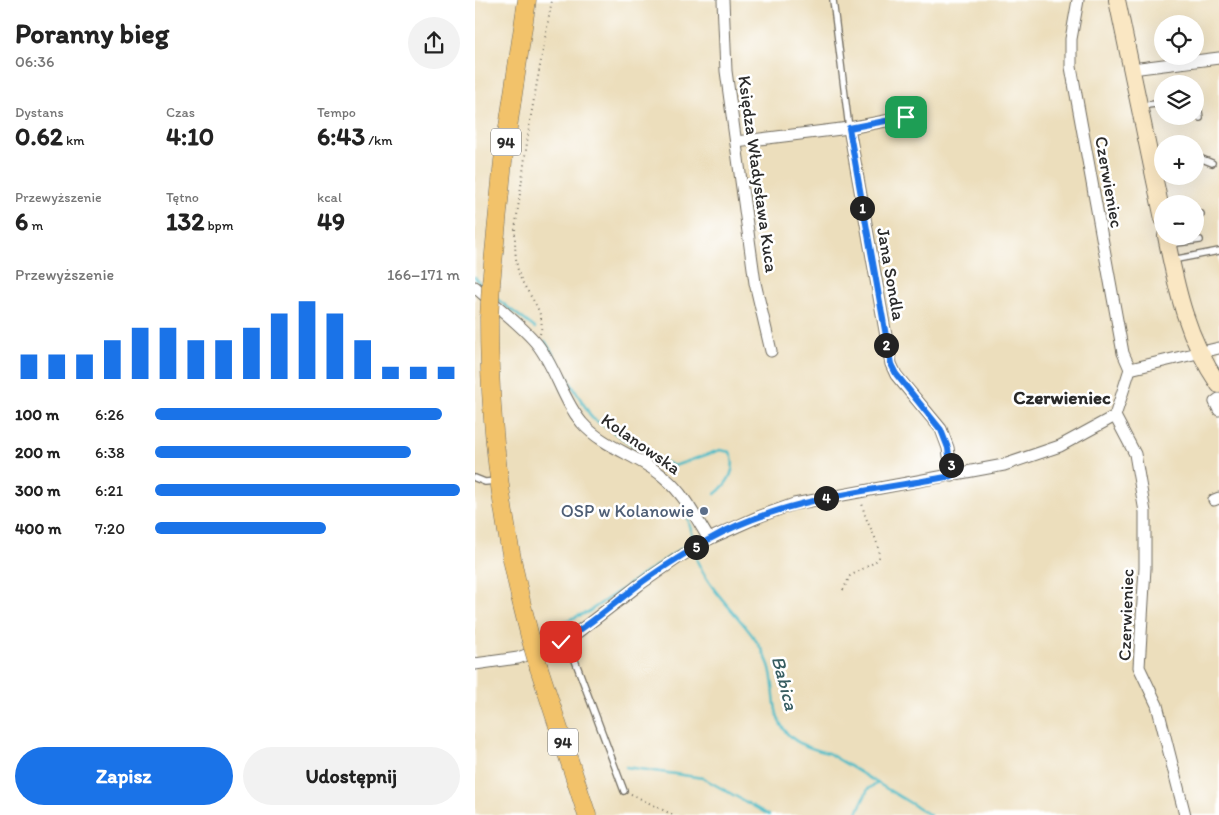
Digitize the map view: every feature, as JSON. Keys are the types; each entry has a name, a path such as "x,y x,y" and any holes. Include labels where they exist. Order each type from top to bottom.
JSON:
{"main road":[{"name":"94","path":"527,0 483,286 489,318 489,364 499,481 509,551 529,637 587,815"},
{"path":"1117,0 1139,106 1154,157"},
{"path":"1168,245 1184,315 1199,352 1219,385"}],"street":[{"name":"Księdza Władysława Kuca","path":"723,0 726,71 755,282 771,351"},
{"name":"Czerwieniec","path":"1078,0 1071,38 1071,67 1123,353 1130,369"},
{"path":"1132,69 1219,58"},
{"path":"736,142 849,128 906,117"},
{"name":"Jana Sondla","path":"849,128 891,364 896,374 941,430 948,448 952,476"},
{"name":"Kolanowska","path":"483,286 537,343 552,368 564,397 583,424 606,442 664,478 687,504 709,539"},
{"path":"475,664 518,658 545,650 567,639 639,584 709,539 794,504 1004,465 1060,446 1115,416 1130,369 1219,348"},
{"path":"1219,399 1215,402 1219,410"},
{"name":"Czerwieniec","path":"1115,416 1135,454 1145,512 1145,568 1139,667 1157,705 1185,815"}],"lane":[{"name":"Jana Sondla","path":"833,0 849,128"},
{"path":"1139,106 1154,104"},
{"path":"1204,160 1212,162"},
{"path":"1171,261 1219,251"},
{"path":"475,478 485,482 499,481"},
{"path":"567,639 624,791"}],"path":[{"path":"537,343 542,328 542,316 520,277 515,246 515,230 530,121 552,0"},
{"path":"843,590 850,576 879,558 878,542 865,519 861,493"},
{"path":"624,791 673,815"}],"waterway":[{"name":"Babica","path":"475,277 483,288"},
{"name":"Babica","path":"497,299 535,328"},
{"name":"Babica","path":"545,341 592,418 648,455 674,466 720,450 730,452 733,464 732,470 728,481 715,494"},
{"path":"553,626 588,612 694,540 687,515"},
{"name":"Babica","path":"695,555 711,584 762,650 771,672 779,721 787,733 803,745 828,753 930,815"},
{"path":"626,767 703,778 769,815"},
{"path":"856,815 868,789 878,783"}],"place":[{"name":"OSP w Kolanowie","path":"704,511"}],"district":[{"name":"Czerwieniec","path":"1062,397"}],"route":[{"path":"561,642 578,632 639,584 678,558 709,539 735,527 794,504 952,476 948,448 941,430 896,374 891,364 862,211 849,128 906,117"}]}
